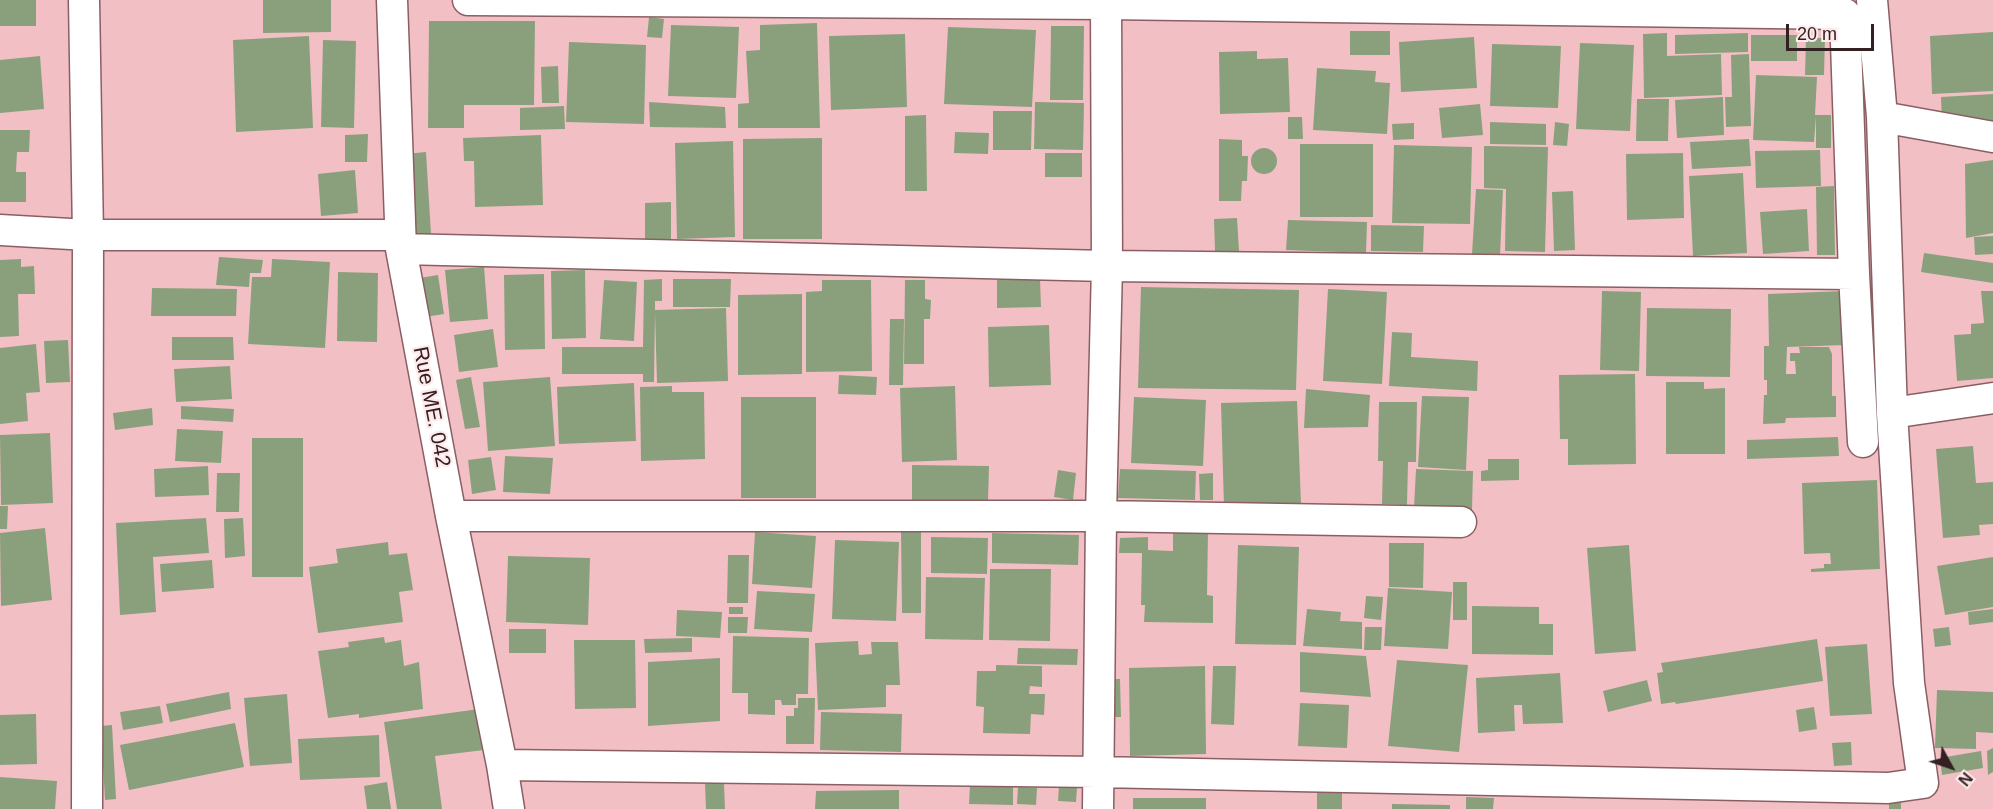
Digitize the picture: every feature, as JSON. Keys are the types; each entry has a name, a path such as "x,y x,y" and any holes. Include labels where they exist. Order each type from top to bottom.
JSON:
{"street":[{"path":"84,0 88,235 87,809"},
{"name":"Rue ME. 042","path":"392,0 401,242 451,516 509,809"},
{"path":"468,0 1106,2 1845,14 1854,274 1863,442"},
{"path":"502,765 1098,772 1876,788 1923,783 1909,683 1892,413 1882,117 1872,0"},
{"path":"1098,809 1101,516 1107,266 1106,2"},
{"path":"1882,117 1993,137"},
{"path":"0,230 88,235 401,242 1107,266 1854,274"},
{"path":"1892,413 1993,398"},
{"path":"451,516 1101,516 1461,522"}],"building":[{"path":"0,0 36,0 36,26 0,26"},
{"path":"263,0 331,0 331,32 263,33"},
{"path":"649,17 664,19 662,38 647,37"},
{"path":"429,21 535,21 534,105 464,105 464,128 428,128"},
{"path":"817,23 820,128 738,128 738,104 749,103 746,51 760,50 760,25"},
{"path":"671,25 739,27 736,98 668,96"},
{"path":"1051,26 1084,26 1083,100 1050,100"},
{"path":"948,27 1036,30 1032,107 944,104"},
{"path":"1350,31 1390,31 1390,55 1350,55"},
{"path":"1993,32 1993,91 1932,94 1930,36"},
{"path":"1667,33 1667,56 1721,54 1722,95 1644,98 1643,34"},
{"path":"1748,33 1748,52 1675,54 1675,35"},
{"path":"905,34 907,107 831,110 829,36"},
{"path":"1751,35 1797,35 1797,61 1751,61"},
{"path":"309,36 313,128 236,132 233,40"},
{"path":"1474,37 1477,88 1401,92 1399,42"},
{"path":"1806,38 1825,38 1824,75 1805,75"},
{"path":"323,40 356,41 354,128 321,127"},
{"path":"569,42 646,45 644,124 566,122"},
{"path":"1580,43 1634,45 1630,131 1576,129"},
{"path":"1492,44 1561,46 1558,108 1490,106"},
{"path":"1257,51 1257,59 1288,58 1290,112 1220,114 1219,52"},
{"path":"1749,54 1751,126 1726,127 1725,97 1732,97 1731,55"},
{"path":"40,56 44,109 0,113 0,60"},
{"path":"558,66 559,103 542,103 541,67"},
{"path":"1317,68 1376,71 1375,82 1390,83 1387,134 1313,130"},
{"path":"1756,75 1817,77 1815,115 1831,115 1831,148 1816,148 1816,117 1814,142 1753,140"},
{"path":"1993,94 1993,123 1942,126 1941,97"},
{"path":"1723,97 1724,135 1677,138 1675,100"},
{"path":"1637,99 1669,99 1668,141 1636,141"},
{"path":"649,102 725,107 726,128 650,127"},
{"path":"1035,102 1084,103 1083,150 1034,149"},
{"path":"1480,104 1483,135 1442,138 1439,108"},
{"path":"564,106 565,129 520,130 520,108"},
{"path":"993,111 1032,111 1031,150 993,150"},
{"path":"926,115 927,191 905,191 905,116"},
{"path":"1288,117 1302,117 1303,139 1288,139"},
{"path":"1490,122 1546,124 1546,145 1490,144"},
{"path":"1555,122 1569,124 1567,146 1553,145"},
{"path":"1414,123 1414,139 1393,140 1392,124"},
{"path":"0,130 30,130 29,152 17,152 16,172 26,172 26,202 0,202"},
{"path":"955,132 989,133 988,154 954,153"},
{"path":"368,134 367,162 345,162 345,135"},
{"path":"541,135 543,205 475,207 474,161 464,161 463,138"},
{"path":"822,138 822,239 743,239 743,139"},
{"path":"1219,139 1242,140 1242,156 1248,156 1247,181 1242,181 1241,201 1219,201"},
{"path":"1749,139 1751,166 1692,169 1690,142"},
{"path":"733,141 735,237 677,239 675,143"},
{"path":"1300,144 1373,144 1373,217 1300,217"},
{"path":"1394,145 1472,147 1470,224 1392,223"},
{"path":"1484,146 1548,147 1545,252 1505,251 1506,189 1484,188"},
{"path":"1264,148 1274,151 1277,161 1274,171 1264,174 1254,171 1251,161 1254,151"},
{"path":"1820,150 1821,186 1756,188 1755,151"},
{"path":"426,152 431,234 410,236 405,154"},
{"path":"1045,153 1082,153 1082,177 1045,177"},
{"path":"1683,153 1684,218 1627,220 1626,154"},
{"path":"1993,160 1993,233 1966,238 1965,164"},
{"path":"355,170 358,213 321,216 318,174"},
{"path":"1743,173 1747,253 1693,256 1689,176"},
{"path":"1834,186 1835,255 1817,255 1816,187"},
{"path":"1476,189 1503,190 1500,255 1472,254"},
{"path":"1573,191 1575,250 1554,251 1552,192"},
{"path":"671,202 671,241 645,241 645,203"},
{"path":"1807,209 1809,251 1763,254 1760,212"},
{"path":"1237,218 1239,251 1215,251 1214,219"},
{"path":"1288,220 1367,222 1366,253 1286,250"},
{"path":"1371,225 1424,226 1423,252 1371,251"},
{"path":"1993,236 1993,254 1975,255 1974,237"},
{"path":"1924,253 1993,263 1993,283 1921,272"},
{"path":"219,257 263,260 261,273 250,273 249,287 216,285"},
{"path":"21,259 21,267 34,266 35,294 18,294 19,336 0,337 0,260"},
{"path":"272,259 330,262 325,348 248,344 252,277 271,277"},
{"path":"484,267 488,319 450,322 445,270"},
{"path":"585,270 586,338 552,339 551,271"},
{"path":"338,272 378,273 377,342 337,341"},
{"path":"544,274 545,349 505,350 504,275"},
{"path":"438,275 444,314 425,317 420,278"},
{"path":"662,279 662,301 655,301 655,310 726,308 728,381 657,383 655,313 654,382 643,382 643,374 562,374 562,347 643,347 644,280"},
{"path":"673,279 731,279 730,307 673,307"},
{"path":"1040,279 1041,307 997,308 997,280"},
{"path":"604,280 637,282 634,341 600,339"},
{"path":"822,280 871,280 872,371 806,372 806,292 822,291"},
{"path":"905,280 925,280 925,299 931,300 930,319 924,319 924,364 904,364"},
{"path":"1141,287 1299,290 1296,390 1138,388"},
{"path":"152,288 237,289 236,316 151,316"},
{"path":"1328,289 1387,292 1382,384 1323,381"},
{"path":"1602,291 1641,292 1639,371 1600,370"},
{"path":"1845,291 1846,345 1787,347 1786,374 1796,374 1795,361 1790,361 1790,353 1800,353 1799,347 1829,347 1832,354 1832,396 1836,396 1836,417 1786,418 1785,423 1763,424 1764,395 1767,395 1767,380 1764,380 1764,346 1769,346 1768,294"},
{"path":"1981,291 1993,291 1993,378 1957,381 1954,335 1971,334 1971,324 1984,323"},
{"path":"802,294 802,374 738,375 738,295"},
{"path":"1647,308 1731,309 1730,377 1646,376"},
{"path":"890,319 904,319 903,385 889,385"},
{"path":"1049,325 1051,385 989,387 988,327"},
{"path":"493,329 498,367 459,372 454,335"},
{"path":"1392,332 1412,333 1411,357 1478,361 1477,391 1389,386"},
{"path":"172,337 233,337 234,360 172,360"},
{"path":"68,340 70,382 46,383 44,341"},
{"path":"36,344 40,392 26,393 28,421 0,424 0,348"},
{"path":"230,366 232,399 176,402 174,369"},
{"path":"1635,374 1636,464 1568,465 1568,439 1560,439 1559,375"},
{"path":"839,375 877,377 876,395 838,394"},
{"path":"471,377 480,427 465,429 456,380"},
{"path":"550,377 555,446 488,451 483,382"},
{"path":"1666,382 1704,382 1704,389 1725,388 1725,454 1666,454"},
{"path":"634,383 636,441 559,444 557,387"},
{"path":"672,386 672,392 704,392 705,459 641,461 640,387"},
{"path":"955,386 957,460 902,462 900,388"},
{"path":"1306,389 1370,395 1368,427 1304,428"},
{"path":"1422,396 1469,397 1466,470 1418,467"},
{"path":"741,397 816,397 816,498 741,498"},
{"path":"1134,397 1206,400 1203,466 1131,463"},
{"path":"1297,401 1301,504 1224,507 1221,403"},
{"path":"1379,402 1417,402 1416,462 1408,462 1407,505 1382,504 1383,461 1378,461"},
{"path":"181,406 234,409 233,422 181,419"},
{"path":"152,408 153,425 115,430 113,413"},
{"path":"177,429 223,431 221,463 175,461"},
{"path":"50,433 53,503 1,505 0,435"},
{"path":"1838,437 1839,456 1747,459 1747,440"},
{"path":"252,438 303,438 303,577 252,577"},
{"path":"1973,446 1976,483 1993,482 1993,524 1979,525 1980,535 1943,538 1936,449"},
{"path":"505,456 553,458 550,494 503,492"},
{"path":"491,457 496,490 472,494 468,460"},
{"path":"1488,459 1519,459 1519,480 1481,481 1481,471 1488,470"},
{"path":"912,465 989,466 988,502 912,500"},
{"path":"208,466 209,495 155,497 154,469"},
{"path":"1120,469 1196,471 1195,500 1118,498"},
{"path":"1416,469 1473,471 1472,510 1414,508"},
{"path":"1058,470 1076,473 1073,500 1054,497"},
{"path":"217,473 240,473 239,512 216,512"},
{"path":"1213,473 1213,500 1200,500 1199,474"},
{"path":"1877,480 1880,569 1811,572 1811,569 1824,568 1824,564 1831,564 1830,553 1804,554 1802,483"},
{"path":"0,506 8,506 7,529 0,529"},
{"path":"206,518 209,553 153,557 156,612 120,615 116,523"},
{"path":"243,518 245,556 225,558 224,519"},
{"path":"45,528 52,600 1,606 0,533"},
{"path":"921,531 921,613 902,613 901,532"},
{"path":"755,532 816,536 812,588 752,584"},
{"path":"1173,532 1208,532 1207,595 1213,596 1213,623 1144,622 1145,605 1141,605 1142,553 1119,553 1120,538 1148,537 1148,550 1173,551"},
{"path":"992,533 1079,535 1078,565 992,563"},
{"path":"931,537 988,538 987,574 931,573"},
{"path":"835,540 899,542 896,621 832,619"},
{"path":"388,542 389,555 407,553 413,590 399,592 403,622 318,633 309,567 338,563 336,549"},
{"path":"1389,543 1424,543 1423,588 1389,587"},
{"path":"1238,545 1299,547 1296,645 1235,644"},
{"path":"1629,545 1636,651 1595,654 1587,548"},
{"path":"728,555 749,555 748,603 727,603"},
{"path":"508,556 590,558 588,625 506,622"},
{"path":"1993,557 1993,607 1945,615 1937,566"},
{"path":"212,560 214,588 162,592 160,564"},
{"path":"990,569 1051,569 1050,641 989,640"},
{"path":"926,577 985,578 983,640 925,639"},
{"path":"1453,582 1467,582 1467,620 1453,620"},
{"path":"1388,588 1452,592 1448,649 1384,646"},
{"path":"757,591 815,594 812,632 754,629"},
{"path":"1366,596 1383,597 1381,620 1364,618"},
{"path":"1472,606 1539,607 1539,624 1553,624 1553,655 1472,654"},
{"path":"729,607 743,607 743,614 729,614"},
{"path":"1307,609 1341,612 1340,621 1362,622 1362,649 1303,646"},
{"path":"1993,609 1993,622 1969,625 1968,612"},
{"path":"677,610 722,612 720,638 676,636"},
{"path":"728,617 748,617 747,633 728,633"},
{"path":"1365,627 1382,627 1381,650 1364,650"},
{"path":"1949,627 1951,645 1935,647 1933,629"},
{"path":"509,629 546,629 546,653 509,653"},
{"path":"733,636 809,638 808,694 796,694 796,705 782,705 781,700 775,700 775,715 748,714 748,693 732,693"},
{"path":"384,637 385,643 401,640 404,666 419,662 423,709 359,718 359,714 328,718 318,651 349,647 348,642"},
{"path":"692,638 692,652 645,653 644,639"},
{"path":"1817,639 1823,681 1676,704 1675,702 1661,704 1657,673 1663,672 1661,663"},
{"path":"574,640 635,640 636,708 575,709"},
{"path":"858,641 859,655 872,654 871,642 898,642 900,685 886,685 886,707 818,710 815,643"},
{"path":"1867,644 1872,714 1830,716 1825,647"},
{"path":"1018,648 1078,649 1077,665 1017,664"},
{"path":"1300,652 1366,656 1371,697 1300,692"},
{"path":"720,658 720,721 648,726 648,662"},
{"path":"1397,660 1468,665 1459,752 1388,746"},
{"path":"996,665 1042,666 1042,687 1030,686 1029,694 1045,694 1044,715 1031,714 1030,734 983,733 984,707 976,706 977,671 996,671"},
{"path":"1205,666 1206,754 1130,756 1129,668"},
{"path":"1213,666 1236,666 1234,725 1211,724"},
{"path":"1560,673 1563,723 1523,724 1522,705 1514,705 1515,731 1478,733 1476,678"},
{"path":"1105,679 1120,679 1121,717 1105,717"},
{"path":"1647,680 1652,701 1608,712 1603,691"},
{"path":"1937,690 1993,692 1993,733 1976,732 1976,749 1935,748"},
{"path":"229,692 231,709 170,722 166,704"},
{"path":"287,694 292,763 250,766 244,698"},
{"path":"798,698 815,698 814,744 786,744 786,716 794,716 794,708 798,708"},
{"path":"1300,703 1349,705 1347,748 1298,746"},
{"path":"160,706 163,723 123,730 120,712"},
{"path":"1814,707 1817,729 1799,732 1796,710"},
{"path":"479,709 484,750 435,756 442,809 397,809 384,722"},
{"path":"821,712 902,714 901,752 820,750"},
{"path":"36,714 37,764 0,765 0,715"},
{"path":"235,723 244,767 129,790 120,745"},
{"path":"112,725 116,799 105,800 101,726"},
{"path":"379,735 380,777 300,780 298,739"},
{"path":"1851,742 1852,765 1834,766 1832,743"},
{"path":"1993,748 1993,772 1988,775 1987,751"},
{"path":"1981,751 1983,768 1942,775 1940,758"},
{"path":"0,777 57,781 55,809 0,809"},
{"path":"387,782 391,809 367,809 364,786"},
{"path":"705,784 724,784 725,809 706,809"},
{"path":"970,785 1013,786 1013,805 969,804"},
{"path":"1059,786 1077,788 1076,802 1058,801"},
{"path":"1018,787 1037,788 1036,805 1017,804"},
{"path":"899,790 899,809 815,809 816,791"},
{"path":"1317,790 1342,791 1342,809 1317,809"},
{"path":"1466,797 1494,798 1493,809 1466,809"},
{"path":"1133,798 1206,798 1206,809 1133,809"},
{"path":"1901,801 1901,809 1889,809 1889,802"},
{"path":"1392,804 1450,805 1450,809 1392,809"}]}
